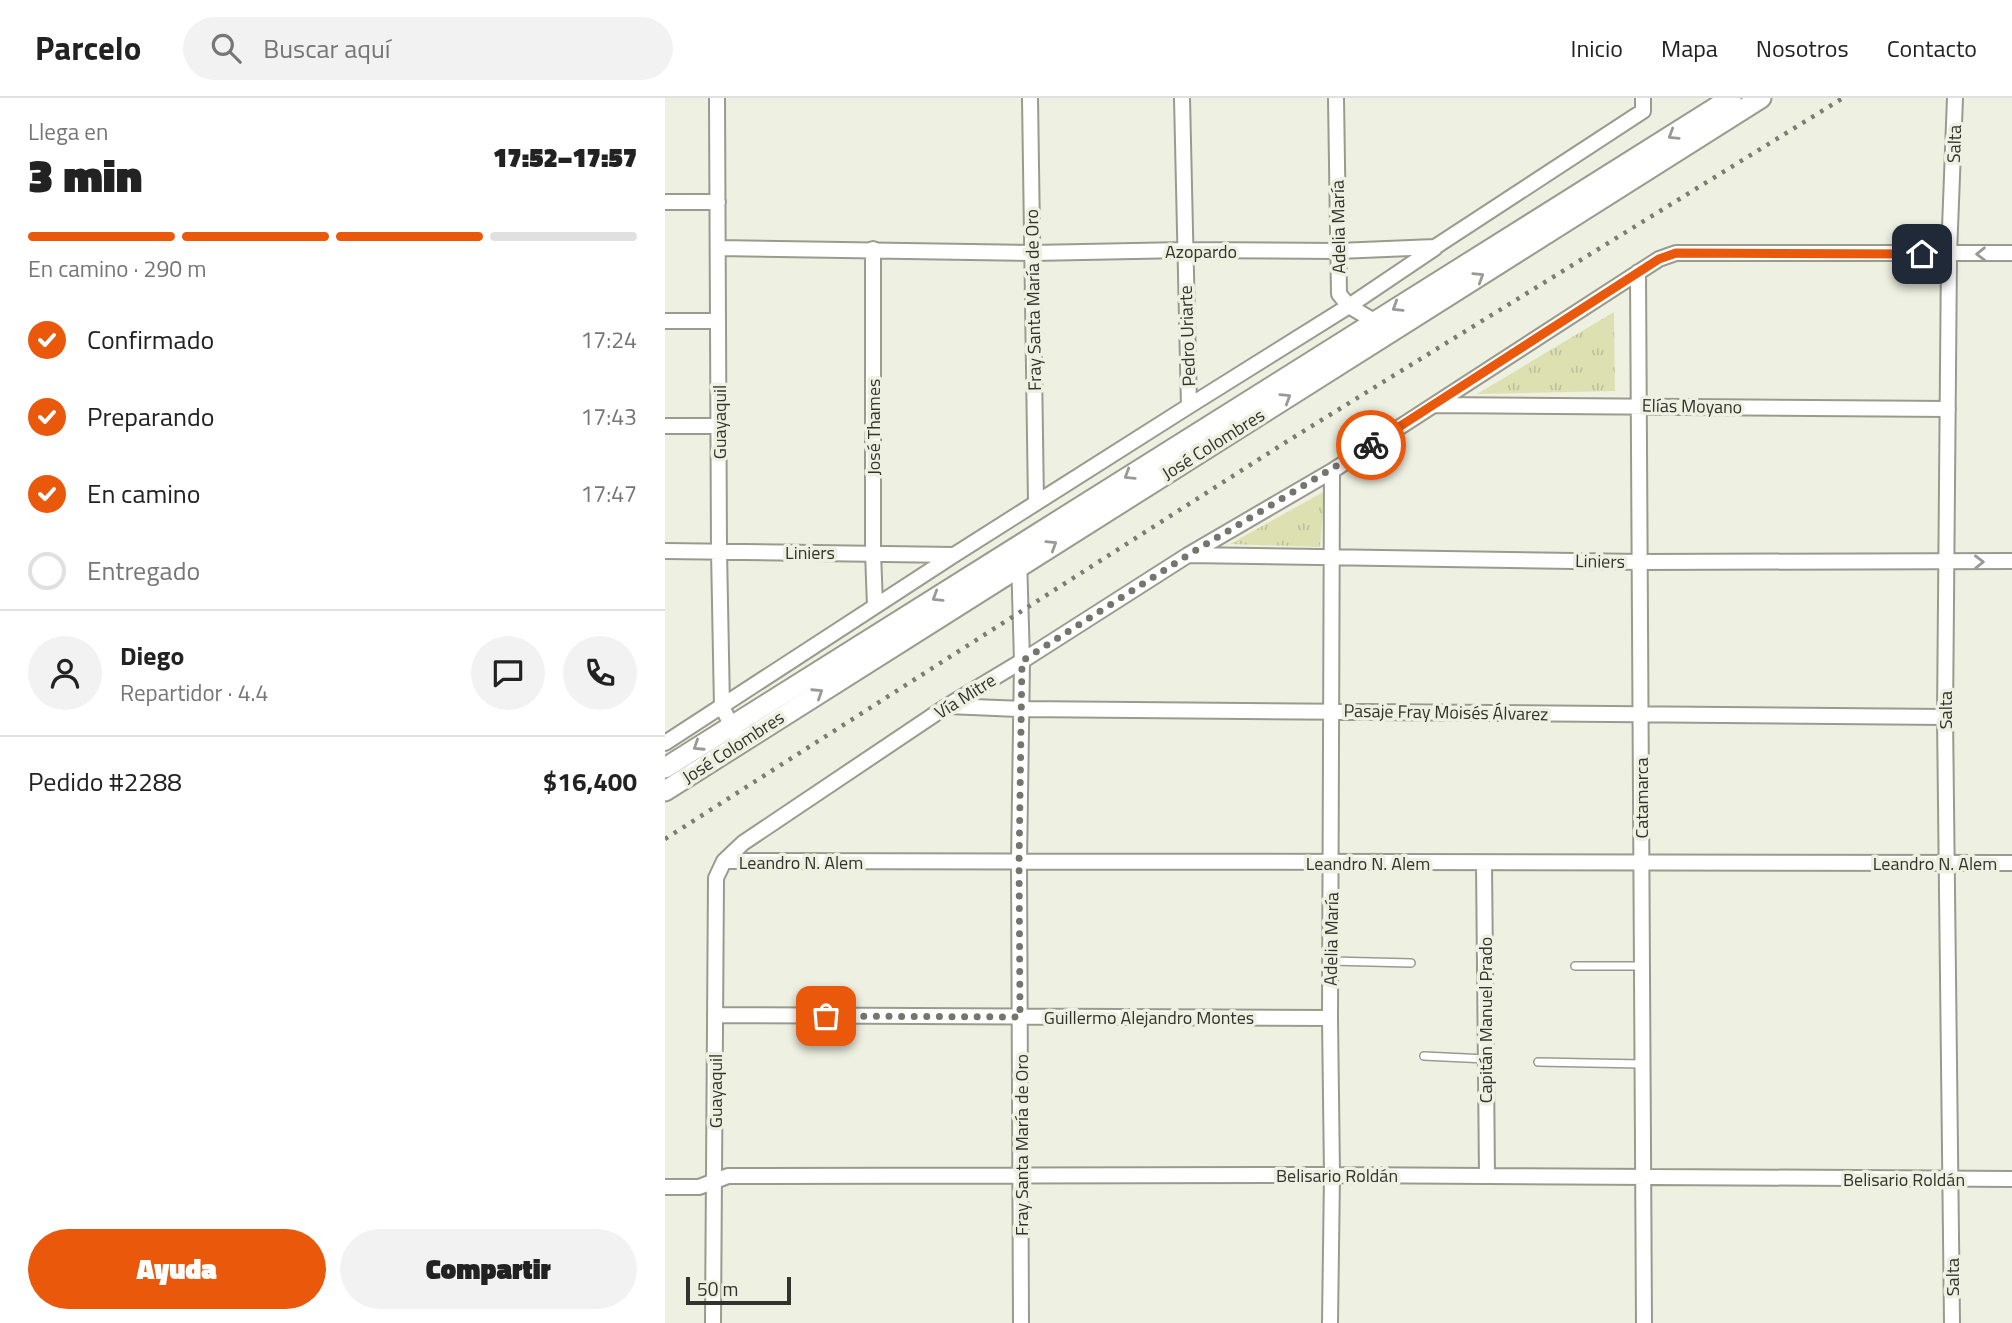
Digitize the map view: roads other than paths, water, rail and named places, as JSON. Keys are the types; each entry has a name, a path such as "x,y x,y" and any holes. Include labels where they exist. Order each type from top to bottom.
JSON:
{"main road":[{"name":"José Colombres","path":"1379,329 1731,98"},
{"name":"José Colombres","path":"665,791 736,734 1379,329 1761,98"},
{"name":"José Colombres","path":"665,768 736,734"}],"street":[{"name":"Guayaquil","path":"717,98 722,707 736,734"},
{"name":"Fray Santa María de Oro","path":"1030,98 1036,503"},
{"name":"Pedro Uriarte","path":"1182,98 1189,406"},
{"name":"Adelia María","path":"1336,98 1339,294 1349,306"},
{"name":"Salta","path":"1952,1323 1945,717 1949,254 1955,98"},
{"path":"665,743 954,555 1349,306 1643,105"},
{"path":"665,202 718,202"},
{"name":"Azopardo","path":"718,248 1031,253 1338,251 1435,247"},
{"name":"José Thames","path":"873,249 875,606"},
{"name":"Vía Mitre","path":"724,861 743,843 947,706 1188,555 1332,471 1659,259 1676,253 1949,254"},
{"path":"1949,254 2012,253"},
{"name":"Catamarca","path":"1638,272 1644,1323"},
{"path":"1349,306 1379,329"},
{"path":"665,321 718,321"},
{"name":"Elías Moyano","path":"1436,405 1948,409"},
{"path":"665,426 719,426"},
{"name":"Adelia María","path":"1330,1323 1332,471"},
{"name":"Liniers","path":"665,551 954,555"},
{"name":"Liniers","path":"1188,555 1640,562 2012,561"},
{"name":"Fray Santa María de Oro","path":"1018,556 1022,661 1019,863 1021,1323"},
{"name":"Pasaje Fray Moisés Álvarez","path":"947,706 1021,709 1945,717"},
{"name":"Guayaquil","path":"713,1323 716,878 724,861"},
{"name":"Leandro N. Alem","path":"724,861 2012,863"},
{"name":"Capitán Manuel Prado","path":"1484,863 1487,1176"},
{"name":"Guillermo Alejandro Montes","path":"715,1015 1330,1018"},
{"name":"Belisario Roldán","path":"665,1187 699,1187 728,1176 1332,1175 2012,1179"}],"lane":[{"path":"1331,961 1411,963"},
{"path":"1575,966 1642,966"},
{"path":"1424,1056 1486,1059"},
{"path":"1538,1062 1643,1065"}],"railway":[{"path":"665,839 1286,442 1843,98"}]}
